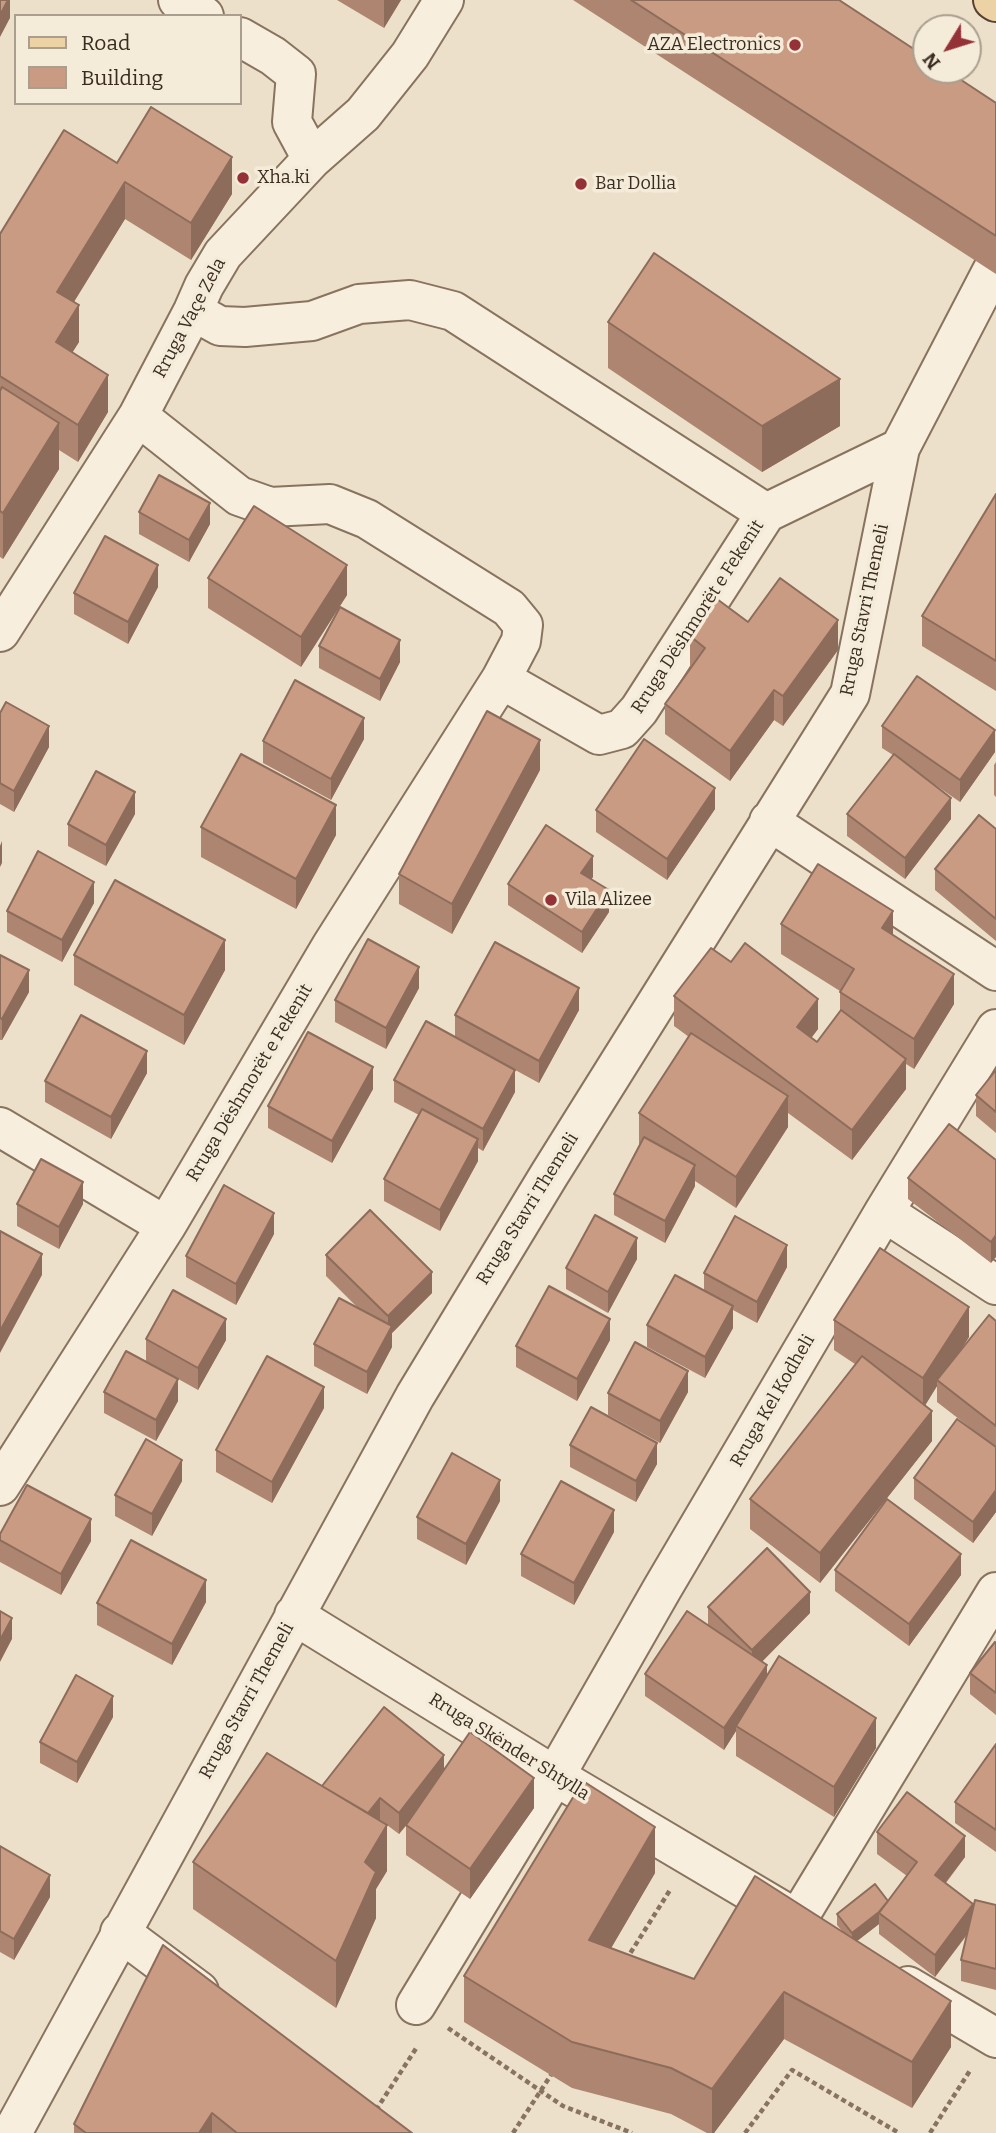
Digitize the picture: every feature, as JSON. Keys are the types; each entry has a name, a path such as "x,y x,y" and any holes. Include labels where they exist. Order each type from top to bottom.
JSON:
{"street":[{"path":"178,0 201,14"},
{"name":"Rruga Vaçe Zela","path":"6,611 138,416 222,254 312,159 363,114 411,55 444,0"},
{"path":"242,38 296,74 292,122 312,159"},
{"name":"Rruga Stavri Themeli","path":"12,2133 415,1396 474,1296 850,694 900,448 992,271"},
{"path":"198,299 220,326 245,327 312,321 359,304 410,300 453,311 766,513"},
{"name":"Rruga Dëshmorët e Fekenit","path":"6,1464 166,1226 332,945 501,679 521,641 523,625 509,608 367,519 330,504 270,507 239,496 138,416"},
{"name":"Rruga Dëshmorët e Fekenit","path":"501,679 599,734 622,729 639,710 766,513 900,448"},
{"path":"769,821 996,971"},
{"name":"Rruga Kel Kodheli","path":"426,2012 555,1776 662,1589 884,1212 996,1029"},
{"path":"0,1127 166,1226"},
{"path":"884,1212 996,1285"},
{"path":"797,1920 996,1592"},
{"name":"Rruga Skënder Shtylla","path":"294,1615 555,1776 831,1940"},
{"path":"120,1932 225,2010"},
{"path":"877,1968 994,2037"}],"path":[{"path":"620,1969 691,1857"},
{"path":"370,2119 426,2012 563,2106 632,2133"},
{"path":"930,2133 994,2037"},
{"path":"745,2133 792,2070 899,2133"},
{"path":"513,2133 551,2075"}],"building":[{"path":"0,0 8,0 0,15"},
{"path":"631,0 839,0 912,48 912,84 967,84 996,103 996,236"},
{"path":"151,107 232,157 191,223 125,182 57,292 79,305 56,342 108,375 78,425 0,376 0,234 64,130 117,163"},
{"path":"654,253 840,379 762,426 608,322"},
{"path":"2,387 59,423 3,513 0,511"},
{"path":"159,475 210,503 189,540 139,512"},
{"path":"996,494 996,661 922,616"},
{"path":"254,506 347,565 301,637 208,578"},
{"path":"105,536 158,565 128,622 74,593"},
{"path":"780,578 838,620 783,696 774,690 730,751 665,704 705,648 690,636 717,599 748,622"},
{"path":"340,607 400,640 380,679 319,646"},
{"path":"917,676 995,730 960,780 882,726"},
{"path":"295,680 364,718 331,779 263,741"},
{"path":"6,702 49,726 14,791 0,783 0,713"},
{"path":"487,711 540,740 452,904 399,874"},
{"path":"644,739 715,788 667,859 596,810"},
{"path":"241,754 336,805 296,879 201,827"},
{"path":"894,754 951,798 905,858 847,814"},
{"path":"96,771 135,792 106,845 68,824"},
{"path":"979,815 996,829 996,919 935,869"},
{"name":"Vila Alizee","path":"546,825 593,856 581,873 609,890 582,932 508,884"},
{"path":"38,851 94,882 62,940 7,911"},
{"path":"818,864 893,911 882,928 954,974 914,1039 840,992 854,969 781,924"},
{"path":"115,880 225,940 184,1015 74,955"},
{"path":"368,939 419,967 386,1028 335,1000"},
{"path":"495,942 579,988 539,1061 455,1015"},
{"path":"745,943 818,999 797,1027 817,1042 841,1010 906,1059 852,1130 674,996 711,948 731,962"},
{"path":"0,955 29,970 2,1019 0,1018"},
{"path":"81,1015 147,1051 111,1117 45,1081"},
{"path":"426,1021 515,1070 483,1129 394,1080"},
{"path":"308,1032 373,1067 332,1141 268,1106"},
{"path":"691,1033 788,1096 736,1177 639,1113"},
{"path":"996,1070 996,1112 976,1095"},
{"path":"422,1109 478,1139 440,1210 384,1179"},
{"path":"949,1124 996,1160 996,1235 991,1242 908,1178"},
{"path":"644,1137 695,1165 665,1221 614,1194"},
{"path":"41,1159 83,1182 59,1227 17,1204"},
{"path":"224,1185 274,1213 236,1284 186,1256"},
{"path":"370,1210 432,1272 388,1316 326,1255"},
{"path":"595,1215 637,1238 608,1292 566,1268"},
{"path":"735,1216 787,1245 757,1302 704,1273"},
{"path":"0,1231 42,1254 0,1331"},
{"path":"880,1248 969,1307 923,1378 834,1320"},
{"path":"675,1275 733,1306 705,1357 647,1325"},
{"path":"549,1286 610,1319 577,1379 516,1346"},
{"path":"173,1290 226,1319 198,1368 146,1339"},
{"path":"339,1298 392,1326 367,1372 314,1344"},
{"path":"989,1315 996,1321 996,1426 937,1380"},
{"path":"635,1342 688,1371 660,1421 608,1393"},
{"path":"126,1351 178,1379 156,1420 104,1392"},
{"path":"267,1356 324,1387 272,1482 216,1450"},
{"path":"862,1356 932,1411 820,1553 750,1499"},
{"path":"591,1407 657,1443 636,1481 570,1445"},
{"path":"957,1419 996,1447 996,1490 973,1522 914,1478"},
{"path":"146,1439 182,1460 152,1514 115,1495"},
{"path":"452,1453 500,1480 466,1544 417,1517"},
{"path":"561,1481 614,1510 574,1583 521,1554"},
{"path":"27,1485 91,1519 61,1574 0,1540 0,1534"},
{"path":"887,1499 961,1554 909,1624 835,1570"},
{"path":"131,1540 206,1580 172,1644 97,1603"},
{"path":"767,1548 810,1592 752,1650 708,1607"},
{"path":"0,1611 12,1618 0,1640"},
{"path":"687,1611 767,1665 724,1728 645,1674"},
{"path":"996,1643 996,1693 970,1673"},
{"path":"779,1656 876,1718 834,1787 736,1726"},
{"path":"76,1675 113,1696 77,1762 40,1742"},
{"path":"384,1707 444,1755 399,1813 380,1798 368,1813 322,1786"},
{"path":"470,1732 534,1778 470,1869 406,1825"},
{"path":"996,1744 996,1830 955,1802"},
{"path":"267,1753 387,1825 365,1862 376,1872 336,1961 193,1862"},
{"path":"583,1781 655,1827 589,1940 694,1979 755,1876 951,2001 912,2062 784,1992 712,2089 671,2068 572,2042 464,1976"},
{"path":"907,1792 965,1836 935,1875 973,1904 935,1955 879,1913 917,1862 877,1832"},
{"path":"0,1846 50,1875 14,1939 0,1931"},
{"path":"875,1884 888,1901 879,1912 852,1933 837,1914"},
{"path":"975,1900 996,1905 996,1969 961,1960"},
{"path":"163,1945 412,2133 237,2133 212,2113 199,2133 86,2133 74,2124"}],"place":[{"name":"AZA Electronics","path":"795,45"},
{"name":"Xha.ki","path":"243,178"},
{"name":"Bar Dollia","path":"581,184"},
{"name":"Vila Alizee","path":"551,900"}]}
